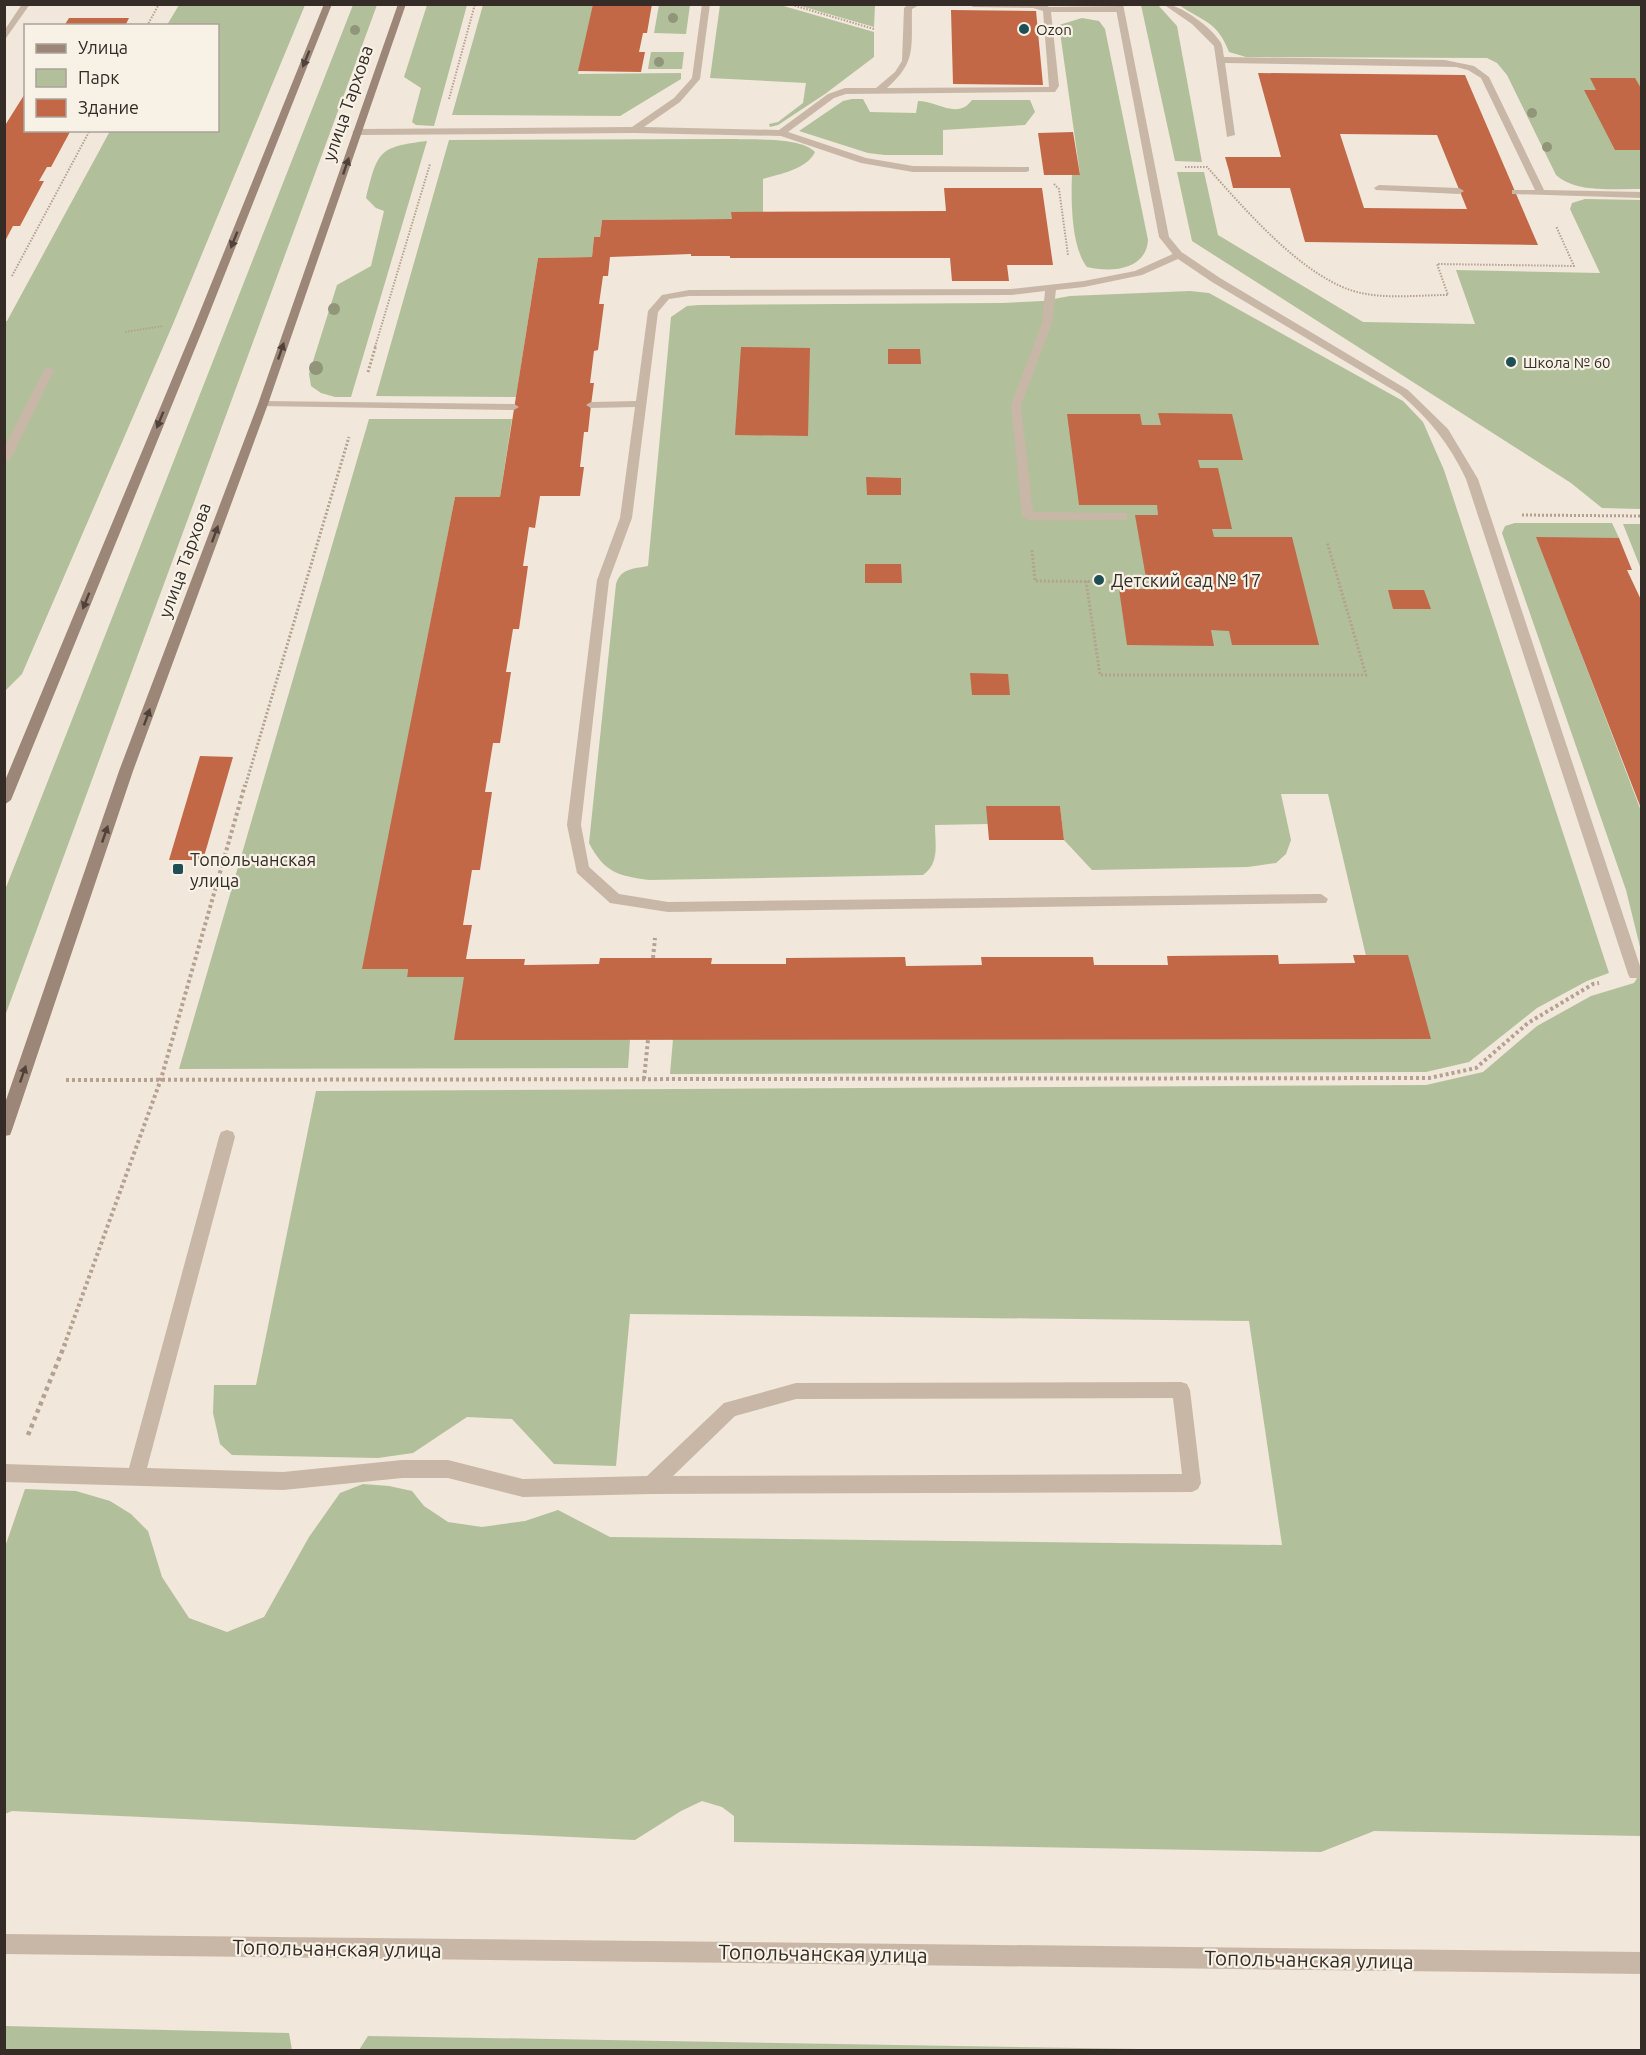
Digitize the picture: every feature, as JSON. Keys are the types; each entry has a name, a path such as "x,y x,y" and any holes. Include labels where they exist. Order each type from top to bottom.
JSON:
{"main road":[{"path":"4,800 200,324 328,4"},
{"name":"улица Тархова","path":"4,1130 126,771 263,404 402,4"}],"street":[{"path":"4,39 26,4"},
{"path":"634,130 677,100 696,79 705,4"},
{"path":"879,90 898,74 906,61 908,8 917,4"},
{"path":"973,4 1032,5 1041,6 1047,10 1120,7 1164,237 1179,255 1216,280 1404,392 1428,411 1458,449 1485,515 1635,974"},
{"path":"1167,4 1208,32 1218,45 1230,135"},
{"path":"781,133 831,96 845,91 1052,90 1055,86 1047,10"},
{"path":"1221,60 1445,63 1464,65 1478,70 1485,77 1541,193"},
{"path":"357,132 634,130 781,133 864,161 913,169 1026,169"},
{"path":"1379,188 1459,190"},
{"path":"1515,192 1641,195"},
{"path":"1179,255 1138,273 1072,285 1011,292 689,293 666,297 652,311 626,518 603,580 574,825 582,869 615,899 668,907 1321,899"},
{"path":"1051,287 1047,323 1016,405 1028,516 1123,516"},
{"path":"4,459 49,370"},
{"path":"263,404 358,407 514,407"},
{"path":"591,405 641,404"},
{"path":"135,1478 227,1137"},
{"path":"8,1472 135,1478 283,1481 402,1469 448,1469 523,1488 651,1485 1192,1483 1181,1390 796,1391 730,1409 651,1485"},
{"name":"Топольчанская улица","path":"4,1944 1641,1963"}],"path":[{"path":"148,24 159,4"},
{"path":"8,1472 53,1377 161,1079 265,716 475,4"},
{"path":"789,4 907,38"},
{"path":"12,276 89,132"},
{"path":"1176,167 1207,167 1248,210 1311,268 1352,290 1379,294 1448,295 1437,264 1574,266 1541,193"},
{"path":"1026,169 1053,183 1059,189 1072,285"},
{"path":"125,332 164,326"},
{"path":"1485,515 1641,516"},
{"path":"1028,516 1035,581 1136,582"},
{"path":"1086,581 1100,675 1366,675 1327,542"},
{"path":"66,1080 1429,1078 1476,1068 1528,1023 1593,984 1635,974"},
{"path":"644,1079 648,1040"}],"green space":[{"path":"179,5 305,5 173,324 22,674 5,691 4,321 7,321 109,132 219,132 219,24 168,24"},
{"path":"353,5 377,5 5,1016 5,890"},
{"path":"427,5 467,5 434,126 416,125 412,122 421,88 404,77"},
{"path":"483,5 593,5 578,74 681,73 681,79 620,116 452,115"},
{"path":"659,5 690,5 686,34 654,33"},
{"path":"720,5 780,5 874,32 874,57 825,94 778,125 770,127 769,124 778,122 803,103 806,83 710,78"},
{"path":"797,5 875,5 874,27"},
{"path":"1141,5 1158,5 1177,26 1202,162 1175,161"},
{"path":"1179,5 1641,5 1641,189 1585,188 1556,175 1507,75 1497,63 1487,58 1246,57 1229,52 1220,34 1214,28"},
{"path":"1082,18 1099,21 1105,29 1148,240 1141,258 1126,267 1116,269 1087,267 1078,248 1073,223 1072,175 1080,174 1059,25"},
{"path":"651,52 684,52 682,69 648,69"},
{"path":"863,99 870,112 916,113 918,101 960,109 972,100 1030,100 1035,112 1025,125 943,130 943,155 868,153 799,131 843,101"},
{"path":"734,139 788,142 808,147 815,152 800,167 763,179 763,212 732,212 732,219 602,220 600,237 594,237 592,257 538,258 516,397 376,396 449,140"},
{"path":"427,141 351,397 335,397 321,393 311,386 309,374 337,285 371,266 384,211 376,208 366,198 374,170 383,154 389,149"},
{"path":"1177,172 1204,172 1218,235 1363,322 1475,324 1456,270 1600,273 1570,209 1572,203 1585,199 1641,200 1641,509 1602,508 1571,483 1192,241"},
{"path":"1190,291 1209,293 1403,401 1423,422 1444,470 1609,973 1587,981 1537,1008 1469,1062 1426,1072 670,1074 673,1039 1430,1039 1366,956 1328,794 1281,794 1291,840 1286,854 1276,863 1248,867 1092,870 1064,840 1060,806 987,806 988,824 935,825 934,859 923,875 649,880 629,877 613,871 600,860 589,843 616,584 624,572 648,566 671,317 687,306 699,305 1003,303 1043,301 1070,296"},
{"path":"369,419 512,419 500,497 455,497 363,969 408,969 407,977 464,977 630,1040 628,1068 179,1069"},
{"path":"1515,523 1612,523 1619,538 1537,538 1641,811 1641,951 1626,890 1502,533 1505,526"},
{"path":"1623,524 1641,524 1641,569"},
{"path":"1641,972 1641,1836 1374,1831 1321,1852 734,1842 734,1816 722,1807 702,1801 681,1811 635,1840 12,1811 5,1814 5,1547 25,1489 76,1491 110,1501 131,1514 148,1531 162,1577 189,1618 227,1632 264,1617 309,1537 340,1493 363,1484 412,1491 424,1506 448,1522 482,1527 525,1521 558,1510 610,1537 1282,1545 1249,1321 630,1314 616,1466 554,1464 512,1419 467,1417 413,1453 378,1458 232,1455 220,1444 213,1413 214,1385 256,1385 316,1091 1426,1085 1483,1072 1537,1026 1591,996 1634,983"},
{"path":"5,2026 289,2033 292,2050 5,2050"},
{"path":"368,2036 1199,2050 359,2050"}],"building":[{"path":"593,4 652,4 647,33 643,33 639,52 645,52 641,72 578,71"},
{"path":"951,10 1036,11 1043,85 953,84"},
{"path":"69,18 129,18 126,24 65,24"},
{"path":"1258,73 1465,75 1538,245 1305,242 1290,188 1233,188 1225,157 1281,157","holes":["1340,134 1437,135 1467,209 1364,208"]},
{"path":"1590,78 1635,78 1642,90 1642,150 1615,150 1584,90 1596,90"},
{"path":"24,95 24,132 70,132 51,167 47,167 39,181 44,181 20,226 13,226 4,243 4,127"},
{"path":"1073,132 1080,175 1044,175 1038,133"},
{"path":"944,188 1042,188 1053,265 1007,265 1009,281 952,281 950,258 730,258 730,256 691,256 691,254 610,257 608,276 603,276 599,304 604,304 598,350 594,351 590,383 594,383 588,432 584,432 580,467 584,467 580,496 540,496 535,528 529,527 523,566 528,566 519,629 513,629 506,672 511,672 500,743 493,743 485,792 492,792 480,870 472,870 463,925 472,925 466,959 525,959 524,965 599,964 600,958 712,958 711,964 786,964 786,958 905,957 906,966 982,965 981,957 1093,957 1094,965 1168,965 1167,956 1278,955 1279,964 1355,963 1353,955 1408,955 1431,1039 454,1040 464,977 407,977 408,969 362,969 455,497 500,497 538,258 592,257 594,237 600,237 602,220 732,219 731,212 946,211"},
{"path":"741,347 810,348 808,436 735,435"},
{"path":"888,349 920,349 921,364 888,364"},
{"path":"1158,413 1232,414 1243,460 1198,460 1200,468 1218,468 1232,529 1212,529 1214,537 1292,537 1319,645 1232,645 1229,631 1211,630 1214,646 1127,645 1119,589 1168,589 1166,578 1146,578 1135,515 1158,515 1157,505 1079,505 1067,414 1140,414 1142,425 1161,425"},
{"path":"866,477 901,478 901,495 867,495"},
{"path":"1536,537 1619,538 1632,570 1627,570 1642,602 1642,811"},
{"path":"865,564 901,564 902,583 865,583"},
{"path":"1388,590 1424,590 1431,609 1393,609"},
{"path":"970,673 1008,674 1010,695 972,695"},
{"path":"200,756 233,757 203,860 169,860"},
{"path":"986,806 1060,806 1064,840 989,840"}],"place":[{"name":"Ozon","path":"1024,29"},
{"name":"Школа № 60","path":"1511,362"},
{"name":"Детский сад № 17","path":"1099,580"},
{"name":"Топольчанская улица","path":"178,869"}]}
